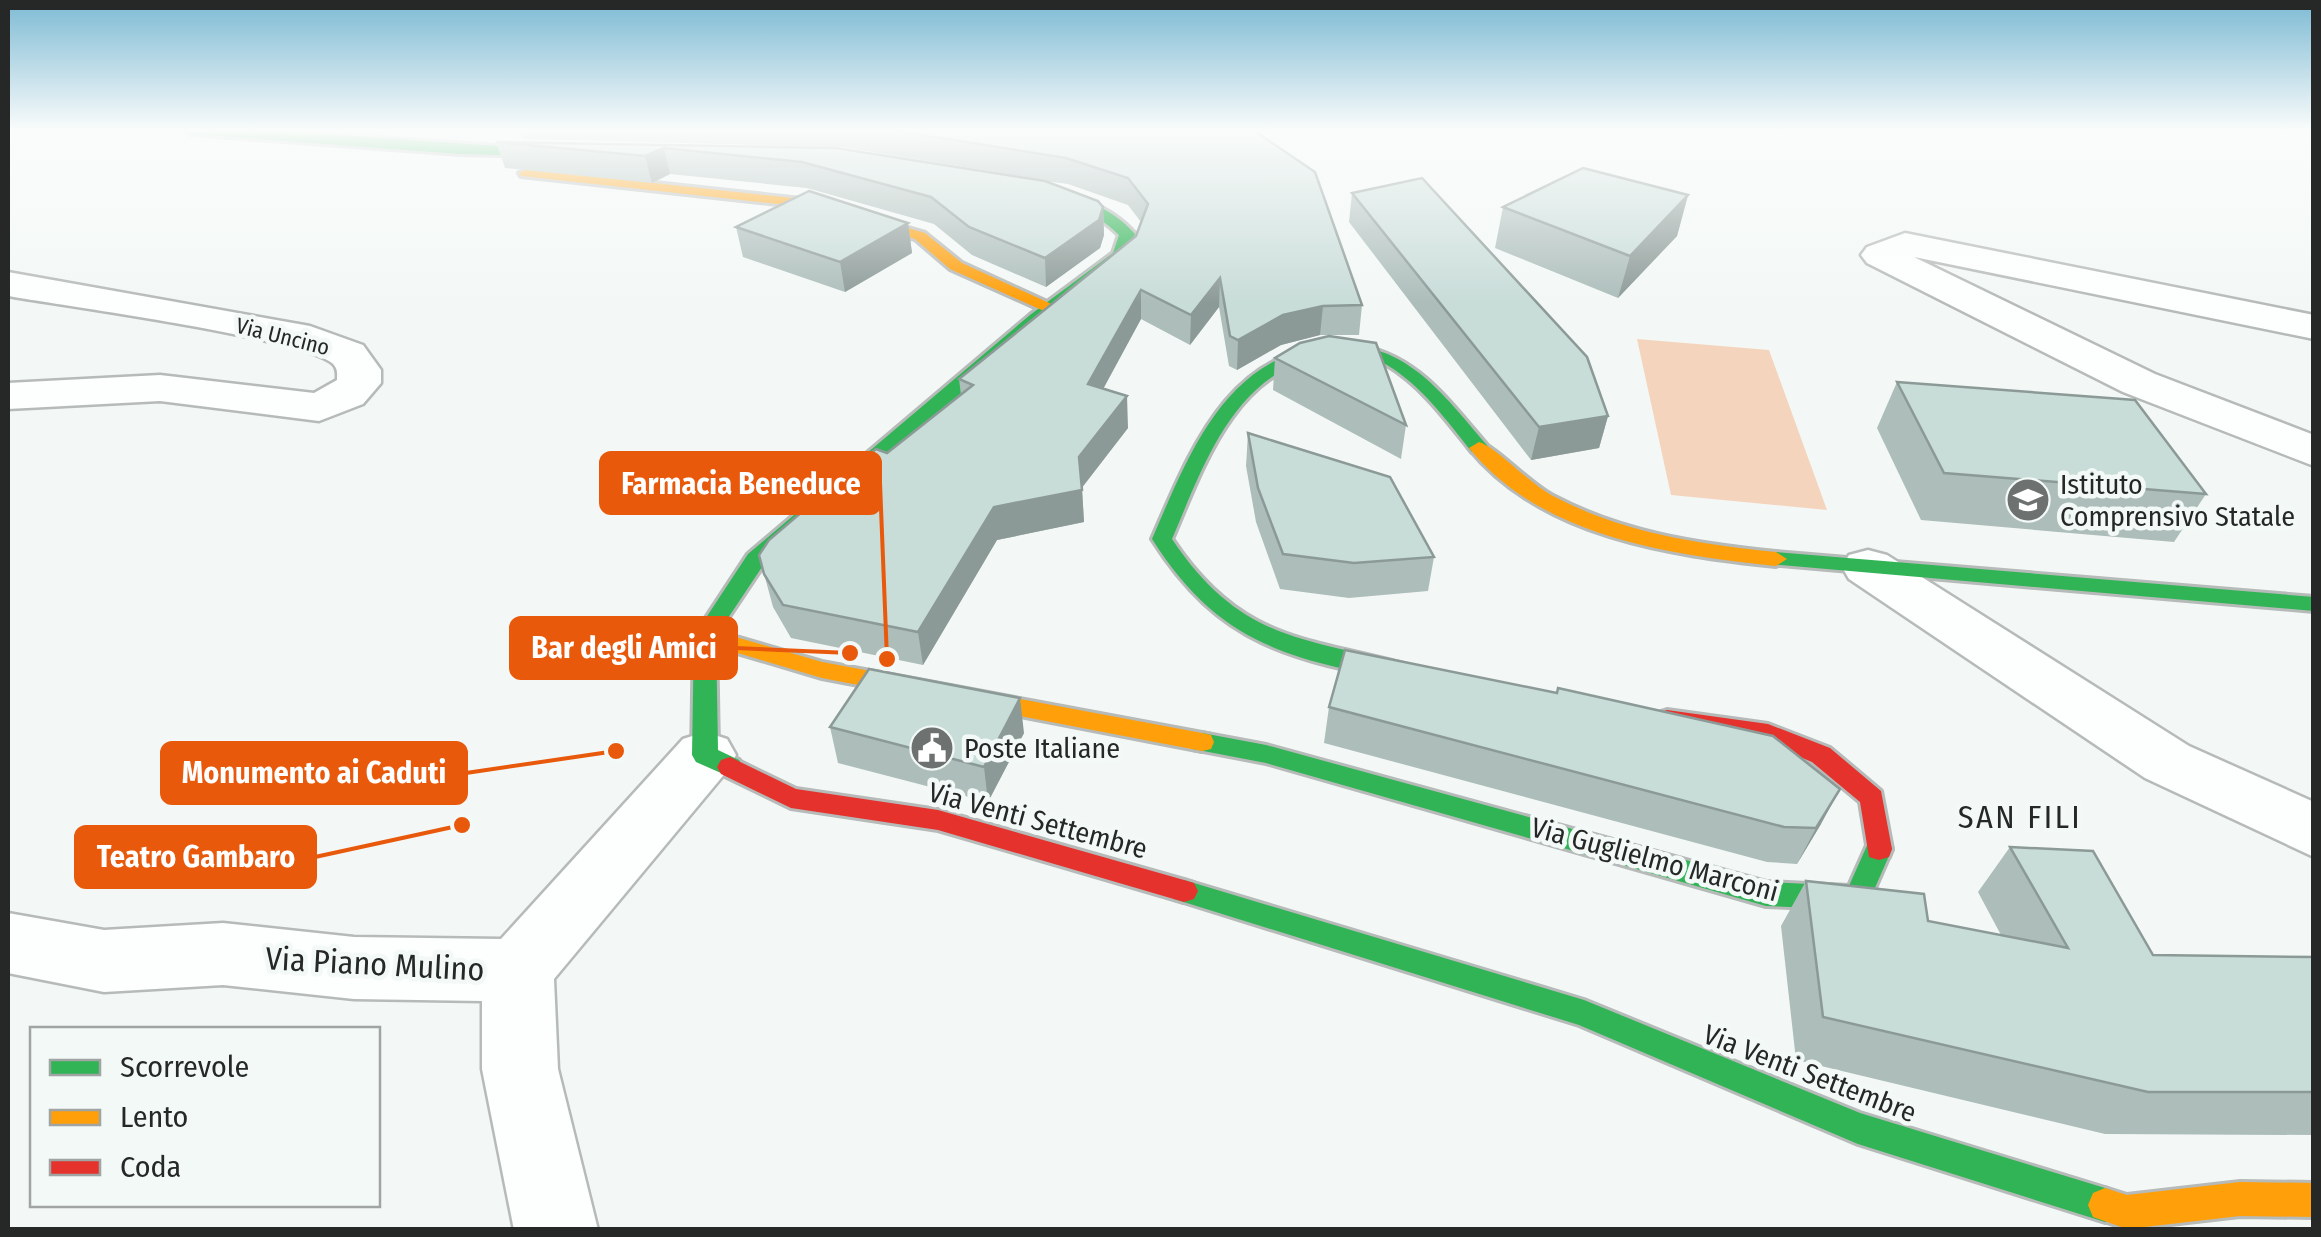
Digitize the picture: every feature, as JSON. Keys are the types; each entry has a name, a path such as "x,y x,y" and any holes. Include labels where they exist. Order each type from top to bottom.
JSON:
{"street":[{"path":"662,188 806,203 920,236 956,266 1052,308"},
{"path":"705,754 705,636 756,559 1120,255 1127,234 1114,216 1089,204 1008,188"},
{"path":"2314,327 1905,244 1880,255 2138,383 2314,452"},
{"name":"Via Uncino","path":"8,284 295,335 348,354 360,370 359,384 347,395 319,407 160,388 8,396"},
{"path":"1432,678 1344,662 1263,636 1221,611 1190,586 1171,563 1162,540 1218,420 1244,384 1284,357 1360,351 1392,362 1421,384 1511,480 1552,504 1612,528 1682,547 1868,567 2314,604"},
{"path":"1868,567 2168,762 2314,831"},
{"name":"Via Guglielmo Marconi","path":"705,636 822,670 1266,754 1766,894 1857,898 1881,845 1872,798 1821,755 1768,733 1635,714"},
{"name":"Via Piano Mulino","path":"8,943 104,961 224,954 354,968 518,970 705,754"},
{"name":"Via Venti Settembre","path":"705,754 791,798 938,820 1420,960 1584,1013 1858,1128 2127,1212 2240,1198 2314,1200"},
{"path":"518,970 520,1069 556,1230"}],"shaded area":[{"path":"1637,339 1769,350 1827,510 1671,495"}],"building":[{"path":"897,188 1063,188 1098,201 1103,207 1099,220 1045,258 969,227 931,197"},
{"path":"1135,188 1321,188 1362,305 1323,306 1283,315 1238,340 1230,336 1220,278 1191,315 1141,290 1088,384 1127,396 1079,457 1082,490 994,507 918,632 783,605 764,574 759,555 769,540 876,449 887,453 973,385 959,379 1136,236 1148,204"},
{"path":"1377,188 1431,188 1587,357 1608,416 1539,427 1352,193"},
{"path":"1543,188 1660,188 1688,195 1630,256 1503,207"},
{"path":"809,191 908,223 840,262 736,227"},
{"path":"1329,336 1376,343 1406,425 1275,358 1300,343"},
{"path":"1897,382 2135,400 2206,494 1944,473"},
{"path":"1248,433 1390,477 1434,557 1354,563 1283,554 1258,488"},
{"path":"1345,650 1557,693 1558,688 1773,736 1840,789 1816,828 1784,827 1329,707"},
{"path":"869,669 1020,698 984,767 830,727"},
{"path":"2010,847 2093,851 2153,955 2314,957 2314,1092 2148,1092 1823,1017 1806,881 1924,894 1928,921 2068,948"}],"traffic: fast":[{"path":"730,767 705,755 705,636 756,559 1036,319 1120,255 1127,234 1106,216 1071,200 1031,192"},
{"path":"1414,675 1303,650 1238,621 1209,600 1184,573 1162,539 1219,421 1239,395 1263,374 1291,359 1341,350 1384,357 1428,389 1479,448"},
{"path":"1776,559 2314,604"},
{"path":"1202,742 1266,754 1766,894 1857,898 1879,849"},
{"path":"1184,891 1584,1013 1858,1128 2105,1205"}],"traffic: slow":[{"path":"663,188 806,203 920,236 956,266 1052,308"},
{"path":"1479,448 1508,476 1577,516 1655,541 1776,559"},
{"path":"705,636 822,670 1202,742"},
{"path":"2105,1205 2127,1212 2240,1199 2314,1200"}],"traffic: jam":[{"path":"1667,719 1768,733 1821,755 1872,798 1879,849"},
{"path":"730,767 791,798 938,820 1184,891"}],"place":[{"name":"Istituto Comprensivo Statale","path":"2028,500"},
{"name":"Bar degli Amici","path":"850,653"},
{"name":"Farmacia Beneduce","path":"887,659"},
{"name":"Poste Italiane","path":"932,748"},
{"name":"Monumento ai Caduti","path":"616,751"},
{"name":"Teatro Gambaro","path":"462,825"}],"district":[{"name":"SAN FILI","path":"2020,817"}]}
